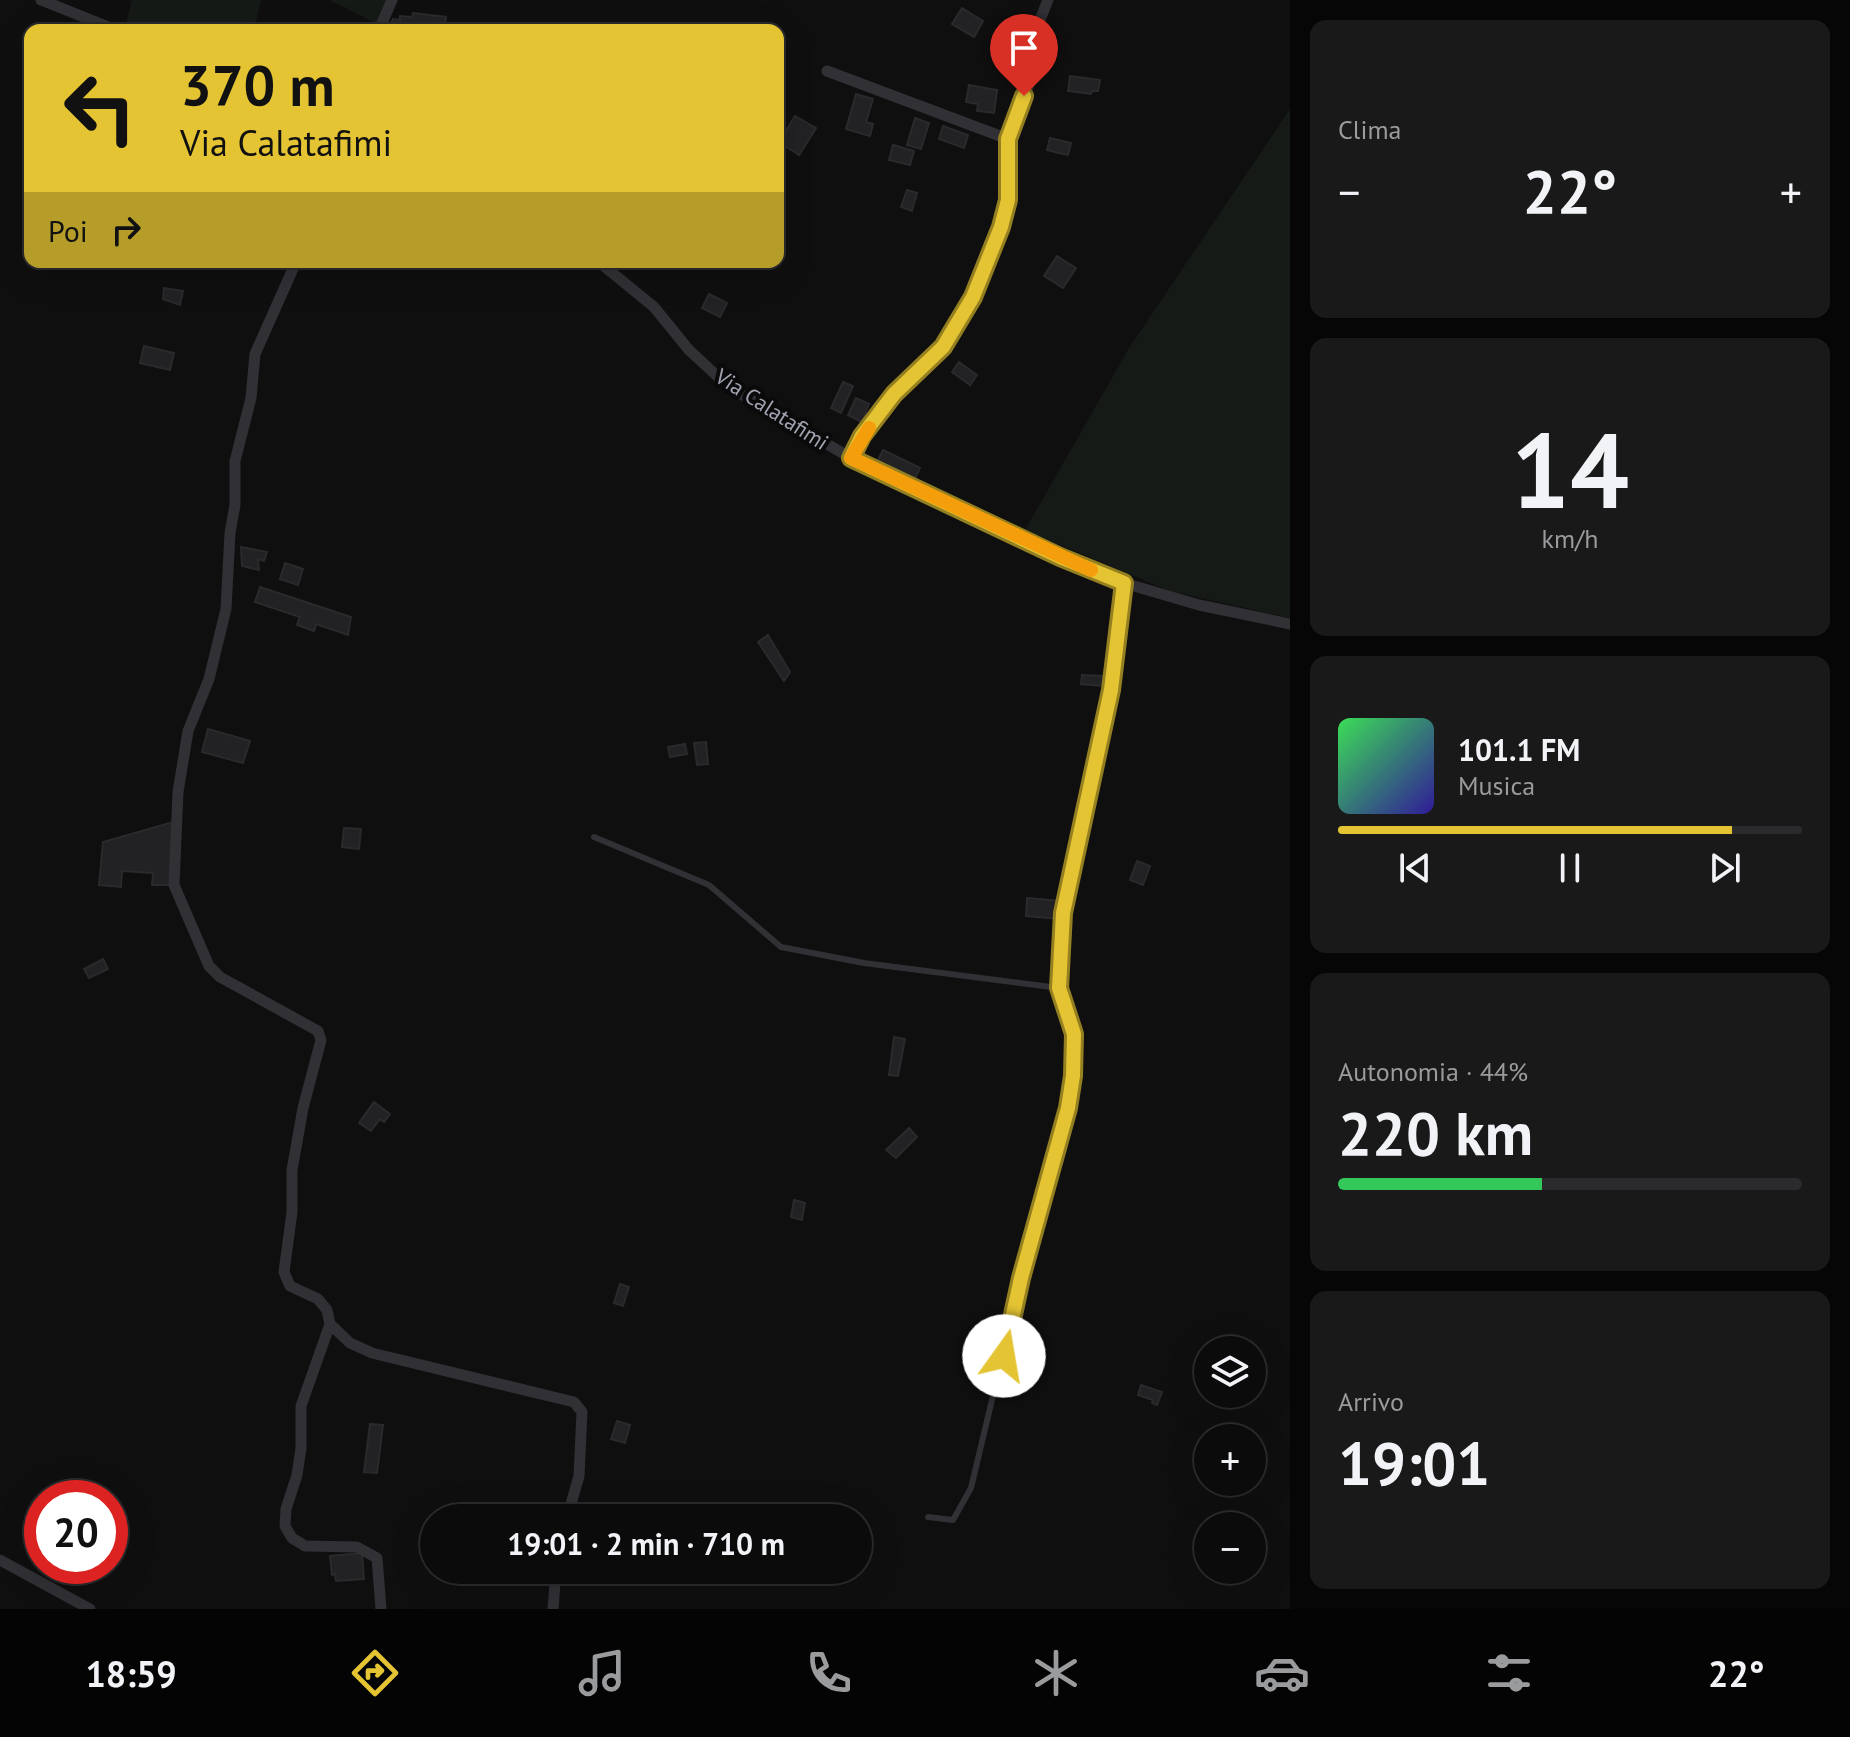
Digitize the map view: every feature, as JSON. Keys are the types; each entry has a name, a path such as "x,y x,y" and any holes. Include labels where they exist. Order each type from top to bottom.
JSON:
{"street":[{"path":"41,0 101,24"},
{"path":"382,24 392,0"},
{"path":"851,458 862,436 894,394 943,347 973,297 1001,227 1008,200 1008,139 1032,77 1040,20 1048,0"},
{"path":"827,71 1008,139"},
{"path":"293,268 255,354 251,398 235,461 235,505 230,533 226,609 209,679 188,731 180,777 174,885 209,966 220,977 318,1031 321,1040 303,1108 289,1186 292,1212 284,1272 290,1286 318,1299 327,1310 330,1324 301,1406 301,1448 297,1475 286,1509 285,1526 292,1538 305,1546 357,1547 377,1558 381,1609"},
{"name":"Via Calatafimi","path":"606,268 654,307 689,350 729,387 851,458 1060,557 1124,583 1199,605 1290,624"},
{"path":"330,1324 350,1343 372,1353 574,1402 582,1412 579,1476 571,1504"},
{"path":"0,1560 90,1609"},
{"path":"553,1609 555,1584"}],"lane":[{"path":"928,1517 953,1520 971,1488 1021,1278 1068,1108 1075,1044 1059,988 1063,913 1111,690 1124,583"},
{"path":"594,837 709,885 781,947 879,965 1059,988"}],"shaded area":[{"path":"132,0 261,0 255,24 126,24"},
{"path":"329,0 387,0 377,24"},
{"path":"1290,109 1290,618 1170,591 1025,530 1129,348"}],"building":[{"path":"962,8 983,21 974,37 952,24"},
{"path":"413,13 446,17 445,24 391,24 393,19 400,20 400,16 412,17"},
{"path":"1070,76 1100,80 1098,91 1091,94 1068,91"},
{"path":"969,85 997,90 994,113 977,111 978,104 966,102"},
{"path":"856,94 873,99 866,122 873,124 870,136 846,129"},
{"path":"795,116 816,128 799,155 784,145 784,134"},
{"path":"915,118 929,123 921,149 907,145"},
{"path":"943,126 968,135 964,148 939,139"},
{"path":"1050,138 1071,143 1068,155 1047,150"},
{"path":"893,145 914,151 910,165 889,160"},
{"path":"907,190 917,193 912,211 901,207"},
{"path":"1057,256 1076,268 1063,288 1044,276"},
{"path":"164,288 183,291 180,305 163,299"},
{"path":"709,294 727,303 720,317 702,308"},
{"path":"144,346 174,353 170,370 140,363"},
{"path":"959,362 977,375 970,385 952,372"},
{"path":"843,382 853,386 841,413 831,408"},
{"path":"856,398 869,404 862,422 848,415"},
{"path":"883,450 920,468 914,480 877,462"},
{"path":"241,547 267,552 264,561 258,559 259,570 242,566"},
{"path":"285,563 303,569 298,585 280,579"},
{"path":"260,587 351,617 348,635 316,624 314,631 297,625 300,617 255,602"},
{"path":"768,635 790,672 784,681 758,642"},
{"path":"1082,675 1103,676 1102,686 1081,684"},
{"path":"208,729 250,741 243,763 202,752"},
{"path":"706,742 708,764 697,765 694,743"},
{"path":"685,744 687,754 670,757 668,747"},
{"path":"173,822 171,885 152,885 153,873 122,871 121,887 99,885 103,842"},
{"path":"344,828 361,829 359,849 342,847"},
{"path":"1137,861 1150,866 1143,885 1130,880"},
{"path":"1027,898 1061,901 1059,919 1026,916"},
{"path":"103,959 108,969 89,978 84,969"},
{"path":"894,1037 905,1039 898,1076 889,1075"},
{"path":"374,1102 390,1114 384,1122 380,1119 371,1131 359,1123"},
{"path":"909,1128 917,1137 896,1158 886,1150"},
{"path":"794,1200 805,1203 802,1220 791,1217"},
{"path":"620,1284 629,1287 623,1306 614,1303"},
{"path":"1141,1385 1162,1392 1157,1405 1152,1403 1153,1400 1138,1395"},
{"path":"617,1421 630,1425 625,1443 611,1439"},
{"path":"370,1424 383,1425 377,1473 364,1472"},
{"path":"362,1553 364,1579 336,1581 335,1574 332,1575 330,1556"}],"slow traffic":[{"path":"869,428 851,458 1091,570"}],"route":[{"path":"1004,1356 1021,1278 1068,1108 1073,1076 1076,1054 1074,1034 1059,988 1063,913 1111,690 1124,583 1060,557 851,458 862,436 894,394 943,347 973,297 1001,227 1008,200 1008,139 1024,96"}]}
